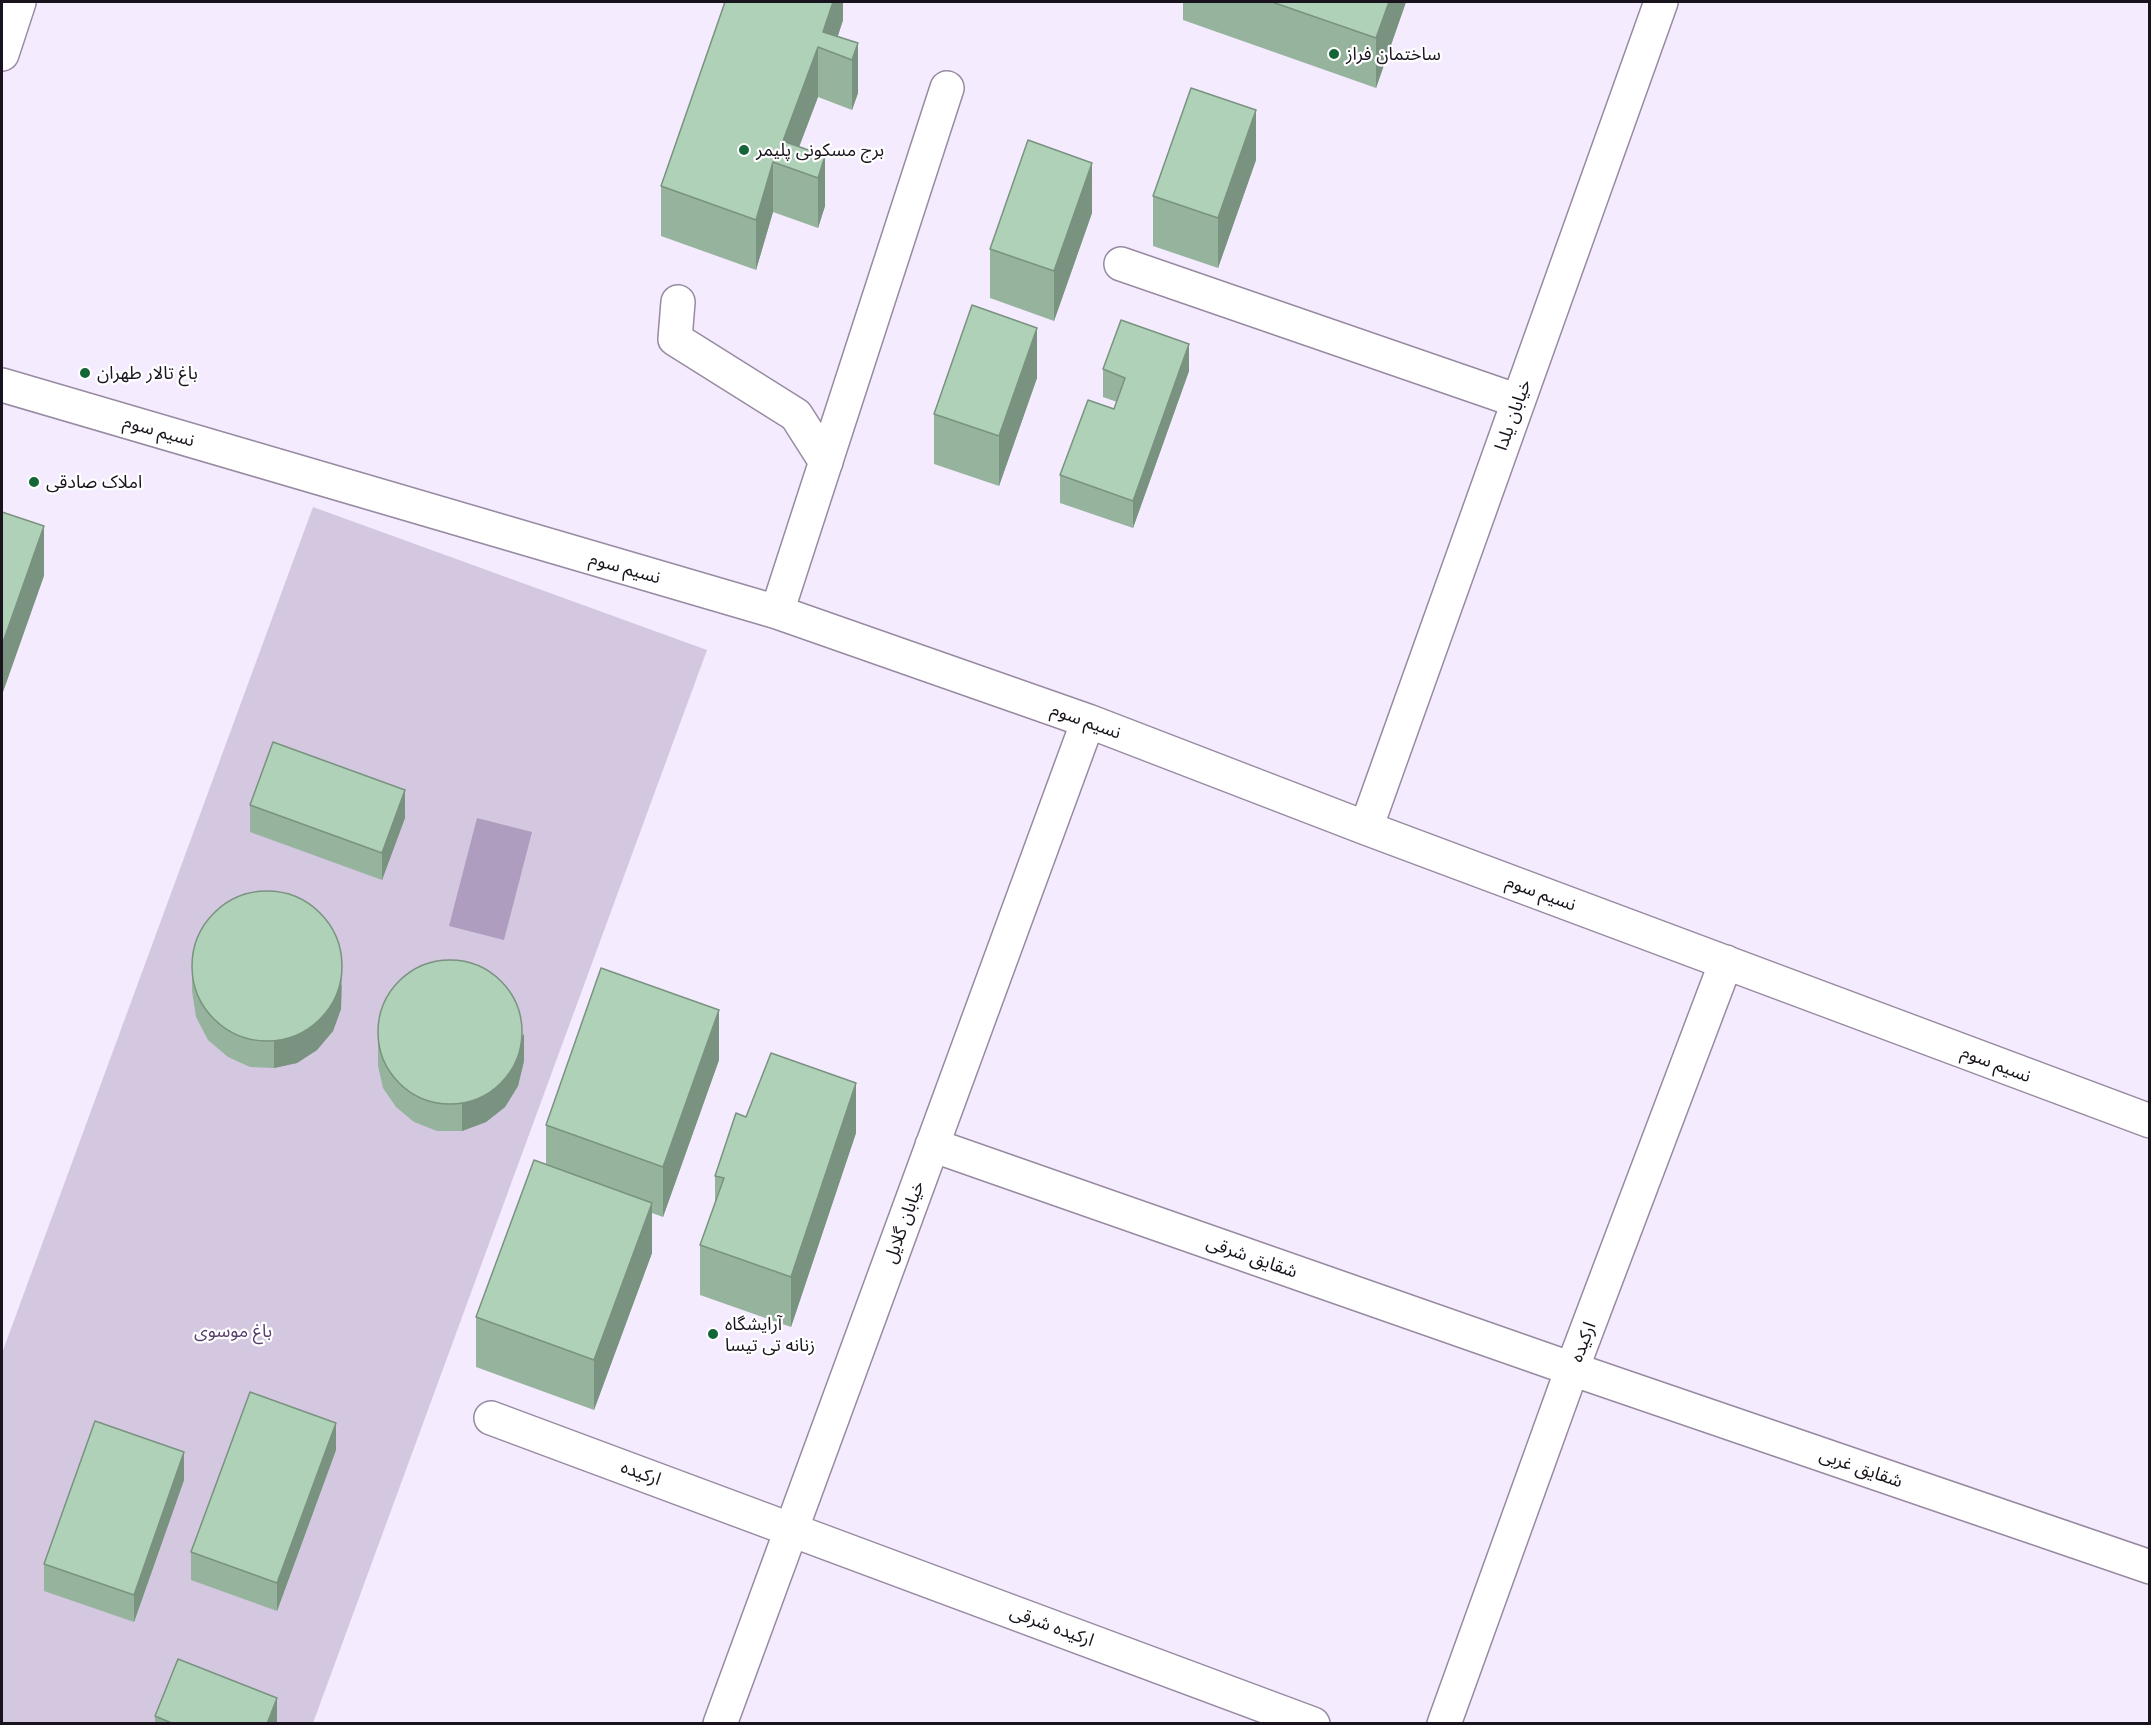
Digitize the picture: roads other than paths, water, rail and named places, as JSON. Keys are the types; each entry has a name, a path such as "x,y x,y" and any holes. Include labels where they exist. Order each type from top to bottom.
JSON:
{"street":[{"path":"2,54 19,2"},
{"name":"خیابان یلدا","path":"1366,828 1661,2"},
{"path":"777,612 947,88"},
{"path":"1121,264 1518,401"},
{"path":"678,302 675,339 796,415 826,462"},
{"name":"نسیم سوم","path":"2,385 777,612 1088,721 1366,828 2150,1121"},
{"name":"خیابان گلایل","path":"720,1724 1088,721"},
{"name":"ارکیده","path":"1444,1724 1572,1369 1726,962"},
{"name":"شقایق شرقی","path":"932,1145 1572,1369"},
{"name":"شقایق غربی","path":"1572,1369 2150,1567"},
{"name":"ارکیده","path":"491,1418 791,1529"},
{"name":"ارکیده شرقی","path":"791,1529 1313,1724"}],"place":[{"name":"ساختمان فراز","path":"1334,54"},
{"name":"برج مسکونی پلیمر","path":"744,150"},
{"name":"باغ تالار طهران","path":"85,373"},
{"name":"املاک صادقی","path":"34,482"},
{"name":"آرایشگاه زنانه تی تیسا","path":"713,1334"}],"park label":[{"name":"باغ موسوی","path":"233,1331"}]}
